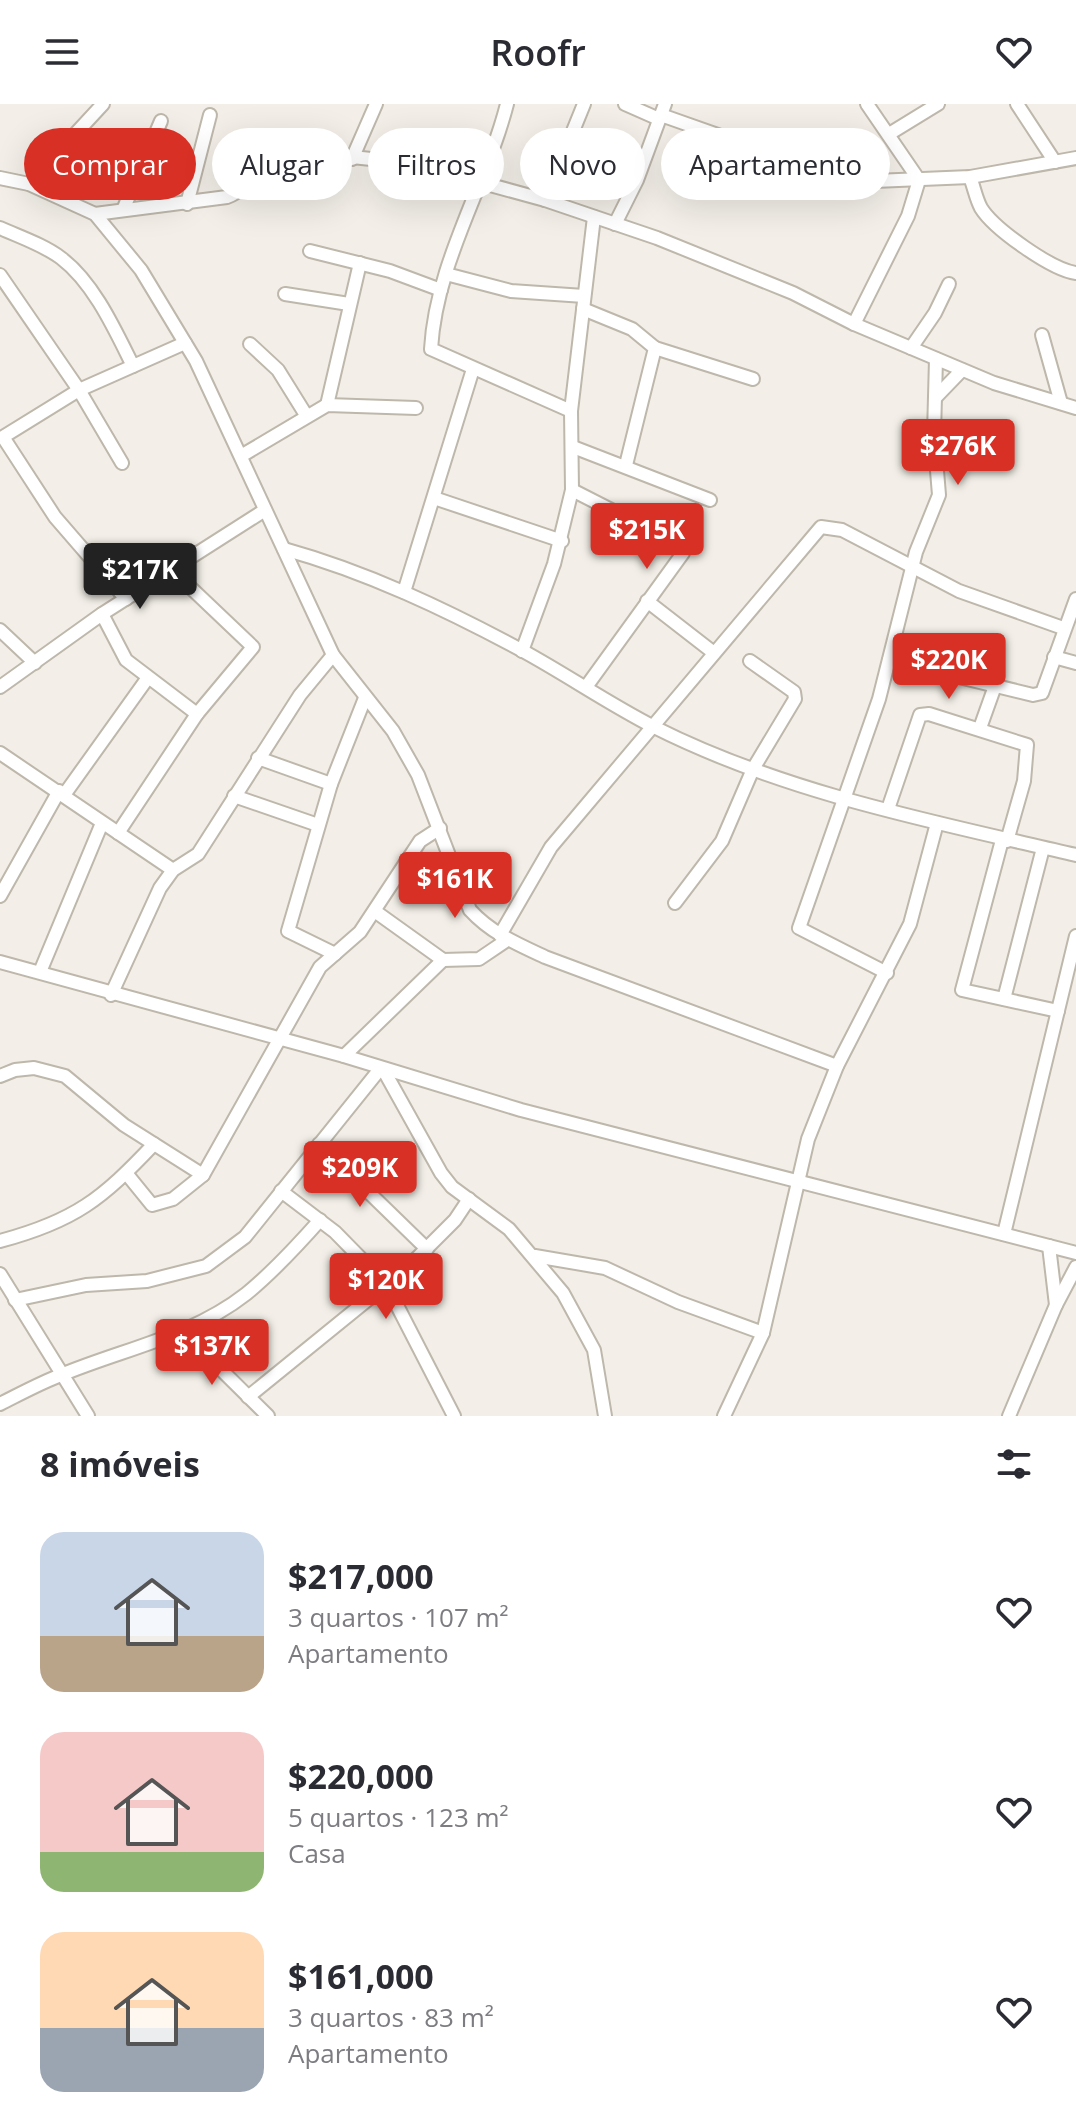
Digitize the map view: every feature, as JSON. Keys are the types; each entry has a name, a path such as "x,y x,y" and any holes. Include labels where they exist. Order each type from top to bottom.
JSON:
{"street":[{"path":"81,128 103,104"},
{"path":"368,160 352,159 376,104"},
{"path":"499,128 507,104"},
{"path":"574,128 584,104"},
{"path":"625,104 662,113 851,182 970,177 1076,158"},
{"path":"867,104 885,128"},
{"path":"890,133 938,104"},
{"path":"1017,104 1055,162"},
{"path":"615,224 637,180 662,113"},
{"path":"187,204 210,115"},
{"path":"123,210 161,121"},
{"path":"890,136 919,180"},
{"path":"970,177 981,207 992,220 1029,249 1067,272 1076,273"},
{"path":"0,178 24,183"},
{"path":"854,324 908,216 919,180"},
{"path":"95,214 212,199"},
{"path":"64,200 95,214 141,270 185,343 333,655 393,731 418,775 470,910 504,938 624,988 837,1066"},
{"path":"474,200 441,290 431,349 571,411"},
{"path":"545,200 793,293 854,324 962,370 1076,408"},
{"path":"522,651 562,541 572,490 571,411 594,217"},
{"path":"0,228 61,258 78,276 113,327 133,366"},
{"path":"310,251 360,263 441,290"},
{"path":"327,405 360,263"},
{"path":"446,274 511,291 584,302 632,329 655,348 753,379"},
{"path":"0,275 79,390 122,463"},
{"path":"911,348 935,313 949,284"},
{"path":"285,294 349,304"},
{"path":"1042,335 1061,403"},
{"path":"126,599 55,517 3,437 79,390 185,343"},
{"path":"250,344 278,370 306,415"},
{"path":"626,465 655,348"},
{"path":"887,973 799,928 845,798 889,660 913,568 939,495 936,359"},
{"path":"404,592 473,369"},
{"path":"935,398 962,370"},
{"path":"241,456 327,405 416,408"},
{"path":"573,447 710,500"},
{"path":"572,490 684,547 683,553 586,687"},
{"path":"434,498 562,541"},
{"path":"0,687 102,614 265,510"},
{"path":"376,912 443,960 479,959 504,938 551,847 821,527 842,530 977,599 1063,628"},
{"path":"284,549 404,592 522,651 652,726 753,769 937,823 1076,855"},
{"path":"118,833 197,714 253,647 171,569"},
{"path":"889,660 1033,695 1042,693 1076,599"},
{"path":"647,601 714,653"},
{"path":"102,614 115,645 147,679 197,714"},
{"path":"0,630 35,663"},
{"path":"111,995 151,903 173,870 198,854 300,695 333,655"},
{"path":"1054,657 1076,663"},
{"path":"675,903 722,841 753,769 795,695 750,661"},
{"path":"0,896 62,793 147,679"},
{"path":"980,728 995,686"},
{"path":"335,954 288,931 331,784 365,698"},
{"path":"888,809 920,715 980,728 1023,743 1030,749 962,990 1058,1011"},
{"path":"0,753 173,870"},
{"path":"258,758 331,784"},
{"path":"234,796 318,825"},
{"path":"40,972 102,823"},
{"path":"724,1416 763,1333 776,1286 797,1181 837,1066 910,924 937,823"},
{"path":"126,1173 152,1205 173,1199 203,1175 320,967 376,912 420,841 440,828"},
{"path":"1004,999 1043,848"},
{"path":"1004,1234 1076,936"},
{"path":"344,1056 443,960"},
{"path":"0,962 111,995 344,1056 521,1110 1076,1253"},
{"path":"15,1300 86,1285 147,1281 206,1266 245,1237 381,1069"},
{"path":"381,1069 441,1173 509,1229 535,1256 563,1293 594,1350 605,1416"},
{"path":"0,1076 15,1070 51,1070 65,1076 100,1107 203,1175"},
{"path":"0,1241 58,1221 94,1203 154,1144"},
{"path":"319,1144 427,1249"},
{"path":"281,1191 320,1220 386,1284 454,1416"},
{"path":"248,1397 427,1249 455,1220 469,1199"},
{"path":"0,1404 62,1374 182,1331 245,1295 292,1253 320,1220"},
{"path":"1049,1246 1056,1305"},
{"path":"535,1256 605,1268 678,1302 763,1333"},
{"path":"1009,1416 1056,1305 1076,1267"},
{"path":"0,1274 88,1416"},
{"path":"182,1331 268,1416"}]}
